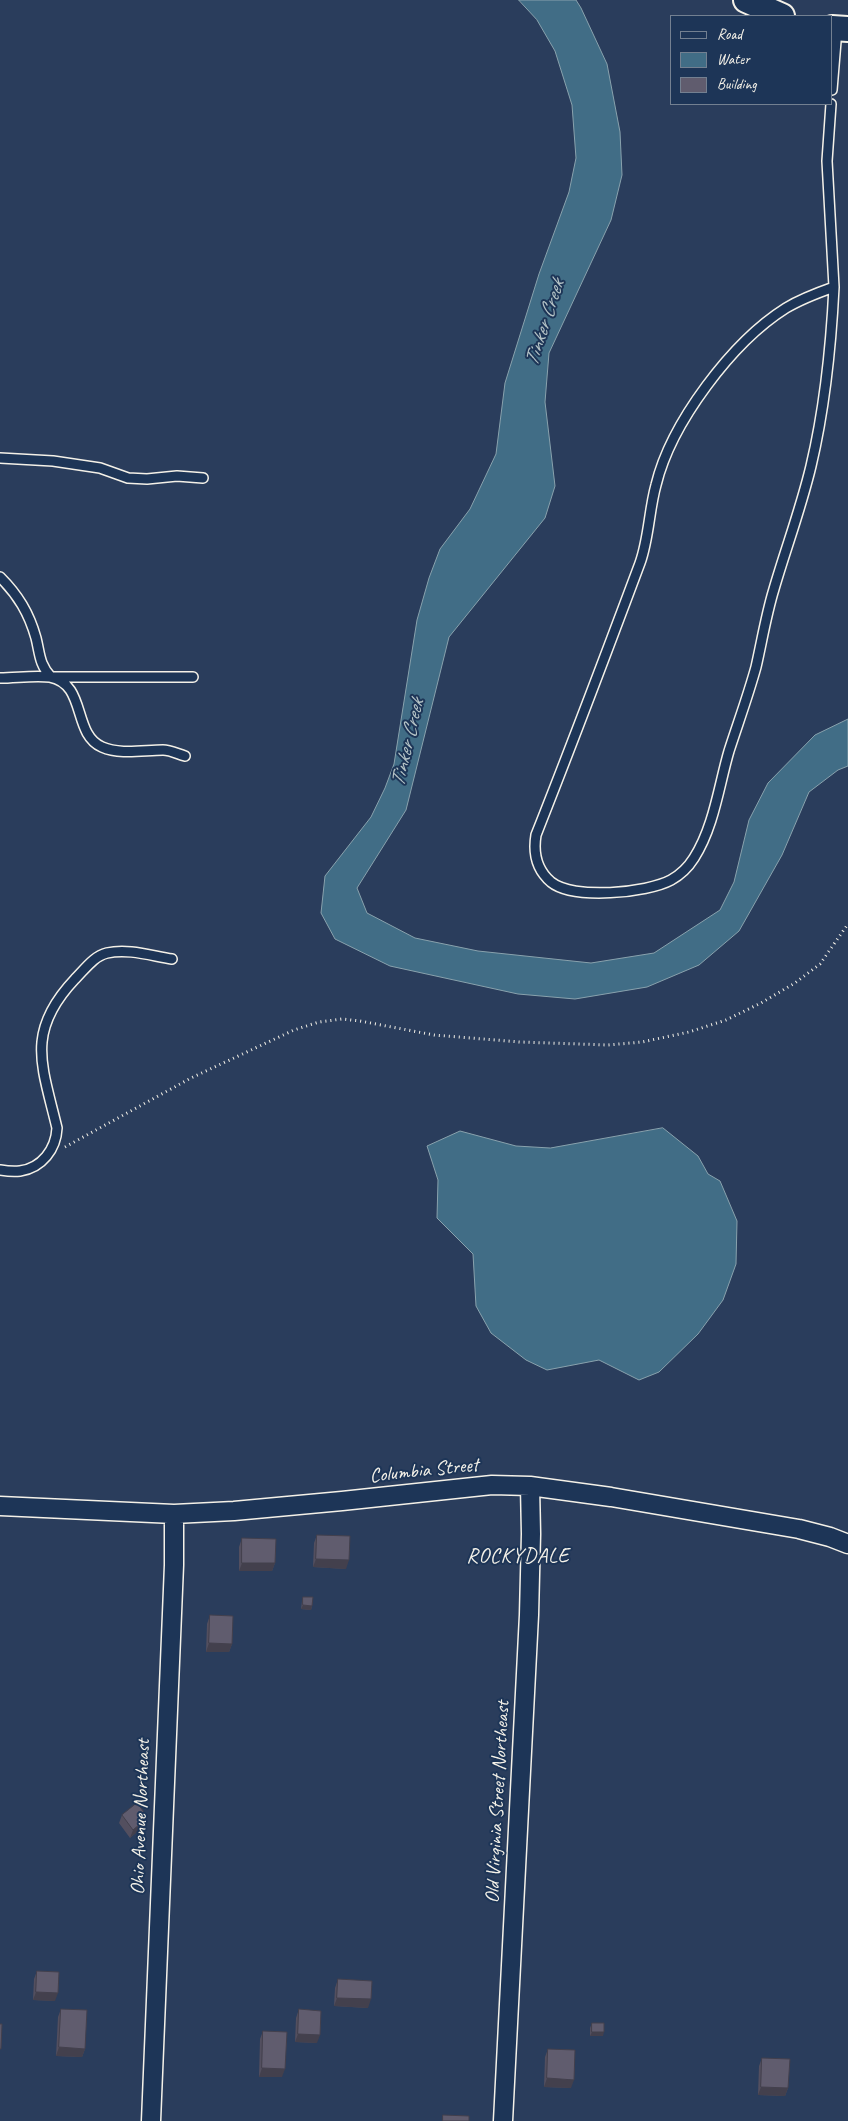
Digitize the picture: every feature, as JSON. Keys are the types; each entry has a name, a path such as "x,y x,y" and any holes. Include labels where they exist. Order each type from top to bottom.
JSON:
{"main road":[{"path":"746,0 780,15"}],"street":[{"name":"Columbia Street","path":"0,1506 174,1514 293,1506 492,1485 530,1486 611,1497 799,1529 848,1544"},
{"name":"Old Virginia Street Northeast","path":"503,2121 529,1615 530,1486"},
{"name":"Ohio Avenue Northeast","path":"151,2121 174,1565 174,1514"}],"lane":[{"path":"833,81 839,29"},
{"path":"831,105 827,161 834,287 831,347 823,407 811,466 773,590 756,666 729,752 718,795 695,857 673,879 657,886 628,892 604,893 562,888 552,883 543,874 536,862 534,848 536,835 643,556 656,484 665,457 697,397 724,364 764,324 786,308 810,295 834,287"},
{"path":"0,458 53,461 100,468 128,478 147,479 176,476 204,478"},
{"path":"0,577 15,591 23,604 36,636 43,668 51,677 64,684 73,693 78,704 82,722 90,739 101,747 111,750 165,750 185,756"},
{"path":"0,678 193,677"},
{"path":"0,1170 19,1171 32,1168 49,1154 57,1140 57,1128 41,1058 41,1043 45,1024 54,1007 72,982 96,958 106,953 120,951 172,959"}],"path":[{"path":"49,1154 73,1144 124,1113 192,1078 294,1030 320,1022 360,1020 434,1035 520,1042 608,1045 642,1042 689,1032 726,1020 761,1003 795,983 820,964 848,924"}],"water":[{"name":"Tinker Creek","path":"519,0 576,0 581,8 607,64 620,132 622,175 611,220 549,353 545,402 555,486 545,518 449,637 406,810 357,888 367,913 415,938 478,951 591,963 654,953 720,910 734,882 749,820 768,783 815,735 848,719 848,766 838,770 809,792 782,855 739,931 699,965 647,987 575,999 518,994 390,966 335,939 321,913 325,876 371,817 394,764 417,620 429,578 440,549 470,509 496,454 505,383 539,274 569,192 576,158 572,105 555,51 537,20"},
{"path":"663,1128 698,1156 708,1174 720,1181 737,1221 736,1264 723,1300 698,1334 659,1372 639,1380 599,1360 547,1370 526,1360 491,1333 476,1306 473,1254 437,1218 438,1180 427,1146 460,1131 516,1146 550,1148"}],"building":[{"path":"317,1535 350,1536 349,1560 316,1559"},
{"path":"242,1538 276,1539 275,1563 242,1563"},
{"path":"303,1597 313,1597 312,1606 303,1605"},
{"path":"210,1615 233,1616 232,1644 209,1643"},
{"path":"137,1803 148,1817 133,1830 122,1815"},
{"path":"37,1971 59,1972 58,1993 36,1992"},
{"path":"338,1979 372,1981 371,1999 337,1998"},
{"path":"61,2009 87,2010 85,2049 59,2047"},
{"path":"299,2009 321,2011 320,2035 298,2034"},
{"path":"592,2023 604,2023 604,2032 592,2032"},
{"path":"0,2024 2,2024 1,2049 0,2049"},
{"path":"263,2031 287,2032 285,2069 262,2068"},
{"path":"548,2049 575,2050 574,2080 547,2078"},
{"path":"762,2058 790,2059 788,2088 761,2087"},
{"path":"443,2115 469,2116 469,2121 443,2121"}],"district":[{"name":"ROCKYDALE","path":"518,1556"}]}
